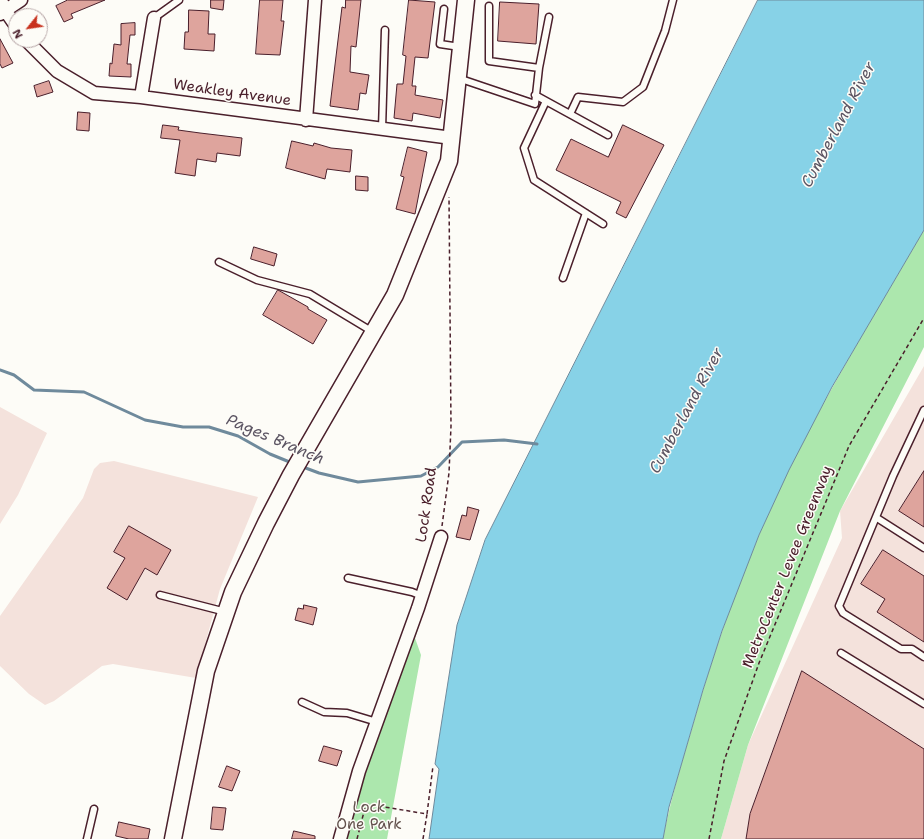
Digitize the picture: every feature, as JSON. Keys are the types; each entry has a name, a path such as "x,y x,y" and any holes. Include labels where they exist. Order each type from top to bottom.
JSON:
{"street":[{"path":"2,8 21,0"},
{"path":"306,120 315,0"},
{"path":"173,839 206,671 233,592 266,523 339,391 395,296 449,161 466,0"},
{"path":"141,97 154,18"},
{"name":"Weakley Avenue","path":"34,48 57,71 94,92 452,138"},
{"name":"Lock Road","path":"340,839 359,771 422,596 441,537"}],"lane":[{"path":"154,18 179,0"},
{"path":"570,114 578,97 623,102 643,87 665,31 674,0"},
{"path":"489,6 489,61 539,68"},
{"path":"444,9 440,44 461,47"},
{"path":"458,78 535,104 539,68 549,17"},
{"path":"382,129 385,30"},
{"path":"535,95 608,135"},
{"path":"546,100 524,148 534,180 603,224"},
{"path":"563,278 586,213"},
{"path":"219,262 257,280 310,294 373,332"},
{"path":"924,410 893,476 877,518 839,606 844,613 888,642 901,649 912,649 924,656"},
{"path":"877,518 924,548"},
{"path":"348,578 412,592 422,596"},
{"path":"160,595 189,604 226,612"},
{"path":"841,653 924,704"},
{"path":"302,702 324,712 347,713 377,722"},
{"path":"87,839 94,809"}],"path":[{"name":"Lock Road","path":"441,537 449,473 451,426 449,195"},
{"name":"MetroCenter Levee Greenway","path":"709,839 724,761 759,663 849,446 924,318"},
{"path":"423,839 433,766"},
{"path":"357,839 366,804 427,814"}],"shaded area":[{"path":"924,366 924,839 721,839 748,745 842,538 840,511"},
{"path":"0,407 47,433 18,495 0,524"},
{"path":"114,461 258,497 220,589 196,678 113,664 102,666 54,701 45,705 29,694 0,666 0,616 83,498 94,469 100,463"}],"green space":[{"path":"924,230 924,347 840,511 748,745 721,839 663,839 679,772 711,665 734,598 760,533 789,469 821,408"},
{"name":"Lock One Park","path":"418,608 424,611 415,638 421,655 387,839 340,839"}],"water":[{"name":"Cumberland River","path":"758,0 924,0 924,230 832,387 789,470 759,535 722,631 703,690 669,807 663,839 429,839 439,769 435,764 457,625 485,540"}],"building":[{"path":"68,0 105,0 71,14 73,18 64,22 56,6"},
{"path":"211,0 224,0 223,10 211,8"},
{"path":"260,0 283,0 281,21 284,21 280,55 256,54"},
{"path":"346,0 361,0 356,47 351,46 350,72 369,75 366,94 360,93 358,110 330,106 342,7 345,8"},
{"path":"409,0 435,2 428,58 415,57 412,86 416,86 415,95 443,100 440,118 413,113 412,121 394,118 397,84 403,84 406,56 403,55"},
{"path":"500,2 539,4 536,44 498,41"},
{"path":"189,10 209,11 208,34 215,34 214,51 184,49 185,32 188,32"},
{"path":"135,23 135,35 130,35 127,64 131,64 131,77 109,76 114,44 121,45 121,24"},
{"path":"0,39 13,63 2,68 0,64"},
{"path":"49,81 53,92 37,97 34,86"},
{"path":"78,112 90,113 89,131 77,130"},
{"path":"163,125 179,127 178,130 242,138 240,156 217,153 216,162 197,159 195,176 175,173 180,140 161,138"},
{"path":"623,125 664,145 626,218 616,213 621,202 556,170 571,139 608,157"},
{"path":"292,141 313,146 314,143 331,148 352,150 350,172 327,169 325,179 286,168"},
{"path":"408,147 427,152 415,214 396,209 404,177 401,176"},
{"path":"356,176 368,177 368,191 356,190"},
{"path":"254,247 277,254 274,266 251,259"},
{"path":"278,290 327,320 313,344 263,315"},
{"path":"924,471 924,527 899,511"},
{"path":"468,507 479,510 470,540 456,537 462,515 466,516"},
{"path":"129,526 171,550 157,575 145,568 127,600 107,588 125,558 114,552"},
{"path":"883,550 924,576 924,642 877,612 885,599 861,584"},
{"path":"304,605 317,608 313,625 295,620 298,608 303,609"},
{"path":"802,671 924,749 924,839 746,839 750,814"},
{"path":"324,746 342,751 337,766 319,761"},
{"path":"227,766 240,771 232,791 219,787"},
{"path":"213,807 226,808 223,830 211,829"},
{"path":"119,822 150,829 148,839 129,839 116,836"},
{"path":"294,831 315,836 315,839 292,839"}],"waterway":[{"name":"Pages Branch","path":"0,370 14,375 34,390 84,392 145,420 183,427 209,427 238,436 270,454 292,463"},
{"name":"Pages Branch","path":"303,467 319,473 358,482 421,476 438,467 462,442 504,440 537,444"}]}
